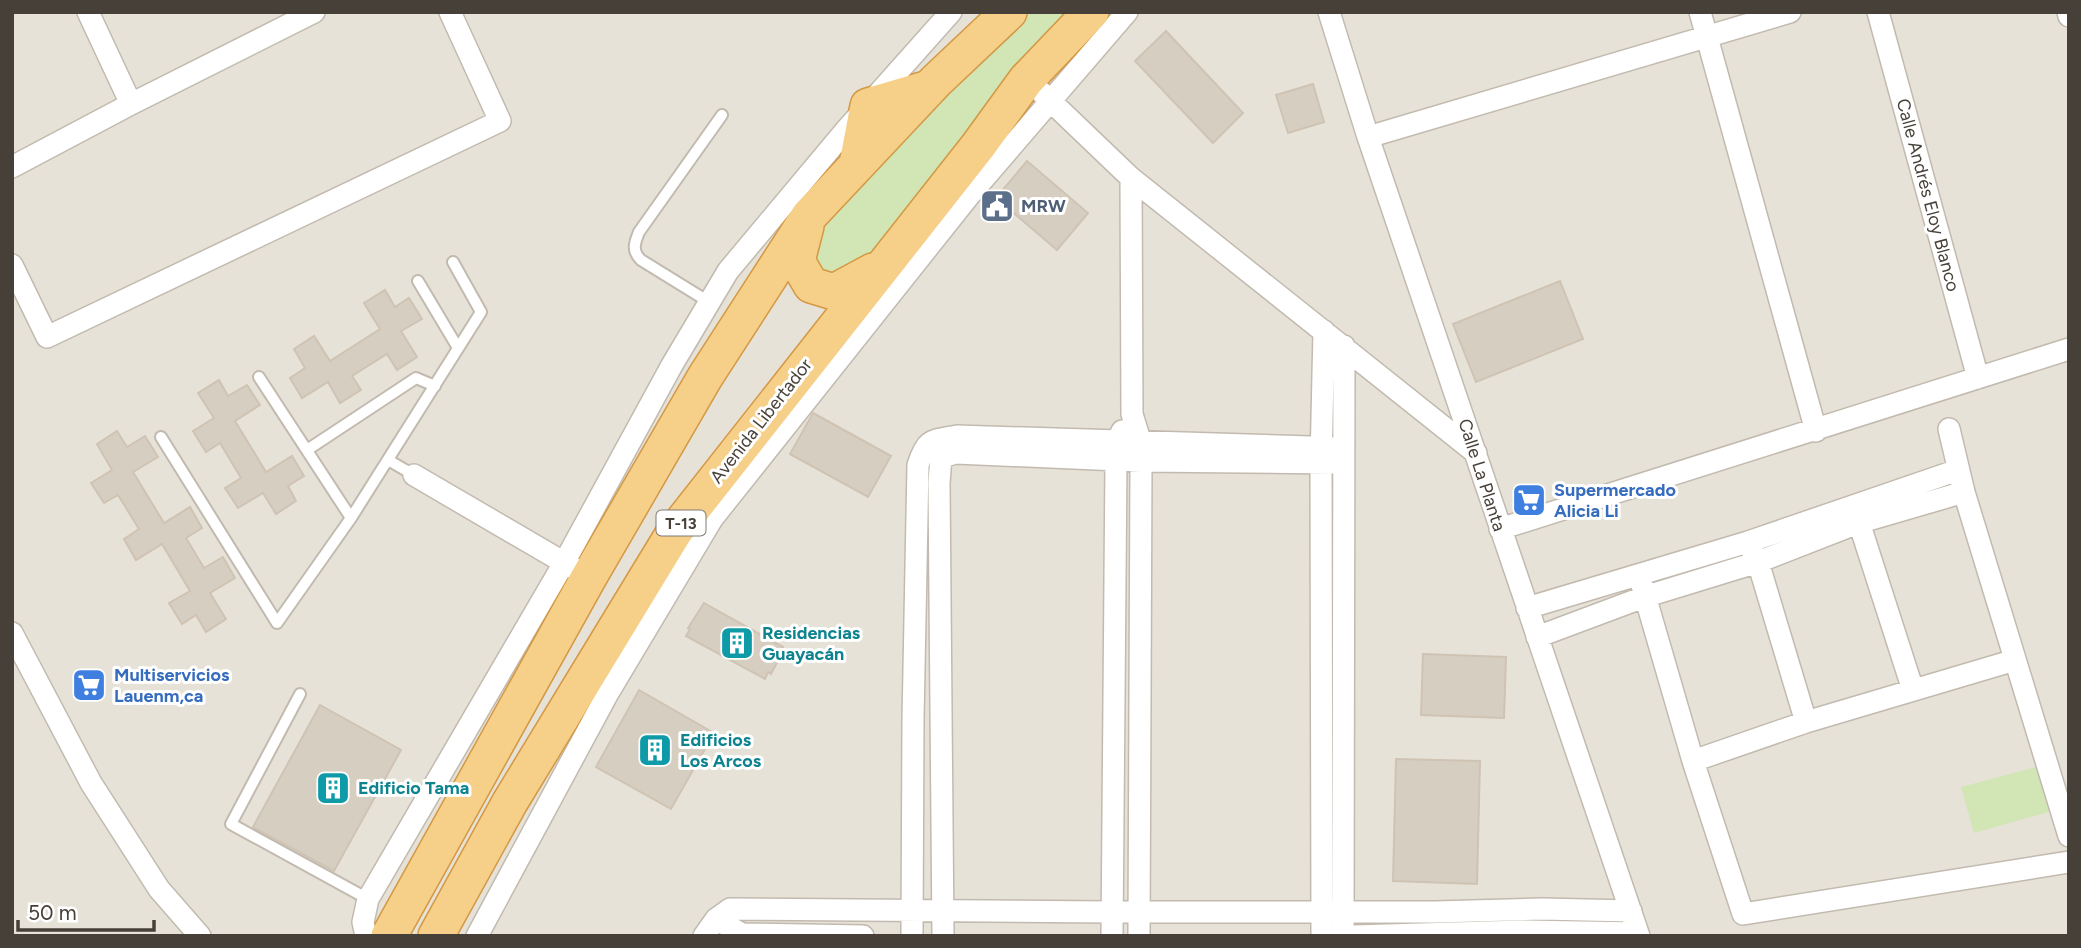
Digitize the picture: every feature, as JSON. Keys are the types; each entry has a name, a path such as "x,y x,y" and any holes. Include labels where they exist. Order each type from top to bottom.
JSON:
{"highway":[{"name":"T-13","path":"389,936 577,570 809,216 929,88 1009,12"},
{"name":"Avenida Libertador","path":"436,936 510,802 675,531 978,146 1038,90 1091,12"},
{"path":"857,165 869,106 929,88"},
{"name":"T-13","path":"968,197 978,146"},
{"name":"T-13","path":"809,216 796,261 811,285 834,292 882,266"}],"street":[{"path":"88,12 131,104"},
{"path":"12,167 131,104 269,22 314,12"},
{"path":"12,265 47,337 500,121 450,12"},
{"path":"366,936 363,922 368,899 577,570 709,302 728,271 951,12"},
{"name":"Avenida Libertador","path":"477,936 608,693 712,519 968,197 1038,90 1127,12"},
{"name":"Calle La Planta","path":"1329,12 1368,138 1639,934"},
{"path":"1700,12 1816,430"},
{"path":"1368,138 1790,12"},
{"name":"Calle Andrés Eloy Blanco","path":"1878,12 1979,378"},
{"path":"1038,90 1131,177 1476,453"},
{"path":"1131,177 1132,414 1140,451 1139,936"},
{"path":"1324,331 1322,455 1333,911 1343,936"},
{"path":"1322,936 1333,911 1344,455 1344,346"},
{"path":"1500,529 2069,349"},
{"path":"1112,936 1116,451 1132,414"},
{"path":"1949,429 1964,492 2069,836"},
{"path":"943,936 939,483 932,452 934,440 957,436 1116,451 1344,455"},
{"path":"912,936 918,465 932,452"},
{"path":"1537,637 1644,597 1759,562 1856,514 1958,470"},
{"path":"414,475 577,570"},
{"path":"1527,608 1748,542 1856,514 1964,492"},
{"path":"1856,514 1913,690"},
{"path":"1748,542 1759,562 1806,722"},
{"path":"1639,575 1693,761 1744,915 2069,862"},
{"path":"12,633 90,783 159,889 200,936"},
{"path":"1693,761 1806,722 2015,660"},
{"path":"913,720 941,718"},
{"path":"710,927 730,909 1112,912 1531,909 1631,911"},
{"path":"1522,934 1531,909"},
{"path":"1531,909 1544,934"},
{"path":"710,927 742,935 863,936"},
{"path":"1354,936 1639,934"}],"lane":[{"path":"709,302 640,260 635,254 634,244 639,232 722,115"},
{"path":"161,437 277,623 351,518 481,312 453,262"},
{"path":"418,281 458,348"},
{"path":"259,377 351,518"},
{"path":"307,450 416,378 435,386"},
{"path":"388,460 414,475"},
{"path":"300,694 231,824 368,899"}],"shaded area":[{"path":"12,12 2069,12 2069,936 12,936"}],"green space":[{"path":"1028,12 1078,12 846,285 830,298 806,239"},
{"path":"2040,766 2052,811 1974,833 1961,787"}],"building":[{"path":"1166,31 1243,113 1213,143 1135,61"},
{"path":"1313,84 1324,122 1288,133 1276,95"},
{"path":"1027,161 1088,213 1057,250 996,198"},
{"path":"1560,281 1583,339 1476,382 1453,324"},
{"path":"385,290 395,307 409,298 422,319 401,331 417,357 397,370 387,354 352,376 361,390 340,403 328,382 302,398 290,378 305,368 294,349 314,336 330,361 380,329 364,303"},
{"path":"219,380 228,396 247,385 260,405 235,421 266,472 292,456 304,476 288,486 296,501 276,514 263,493 238,508 225,488 241,478 220,443 206,452 193,431 214,418 198,393"},
{"path":"813,413 891,456 868,497 790,454"},
{"path":"117,431 127,447 145,436 158,457 133,472 164,523 190,507 202,528 186,538 204,568 223,557 235,578 210,593 226,619 206,632 196,615 182,624 169,603 190,591 162,544 136,560 124,539 139,529 118,495 104,503 91,483 112,470 97,444"},
{"name":"Residencias Guayacán","path":"704,603 783,647 771,674 768,672 765,679 686,636"},
{"path":"1423,654 1506,657 1504,718 1421,715"},
{"name":"Edificios Los Arcos","path":"639,690 714,733 671,809 596,767"},
{"name":"Edificio Tama","path":"320,705 401,750 334,871 253,827"},
{"path":"1396,759 1480,761 1477,884 1393,881"}],"place":[{"name":"MRW","path":"997,206"},
{"name":"Supermercado Alicia Li","path":"1529,500"},
{"name":"Residencias Guayacán","path":"737,643"},
{"name":"Multiservicios Lauenm,ca","path":"89,685"},
{"name":"Edificios Los Arcos","path":"655,750"},
{"name":"Edificio Tama","path":"333,788"}]}
